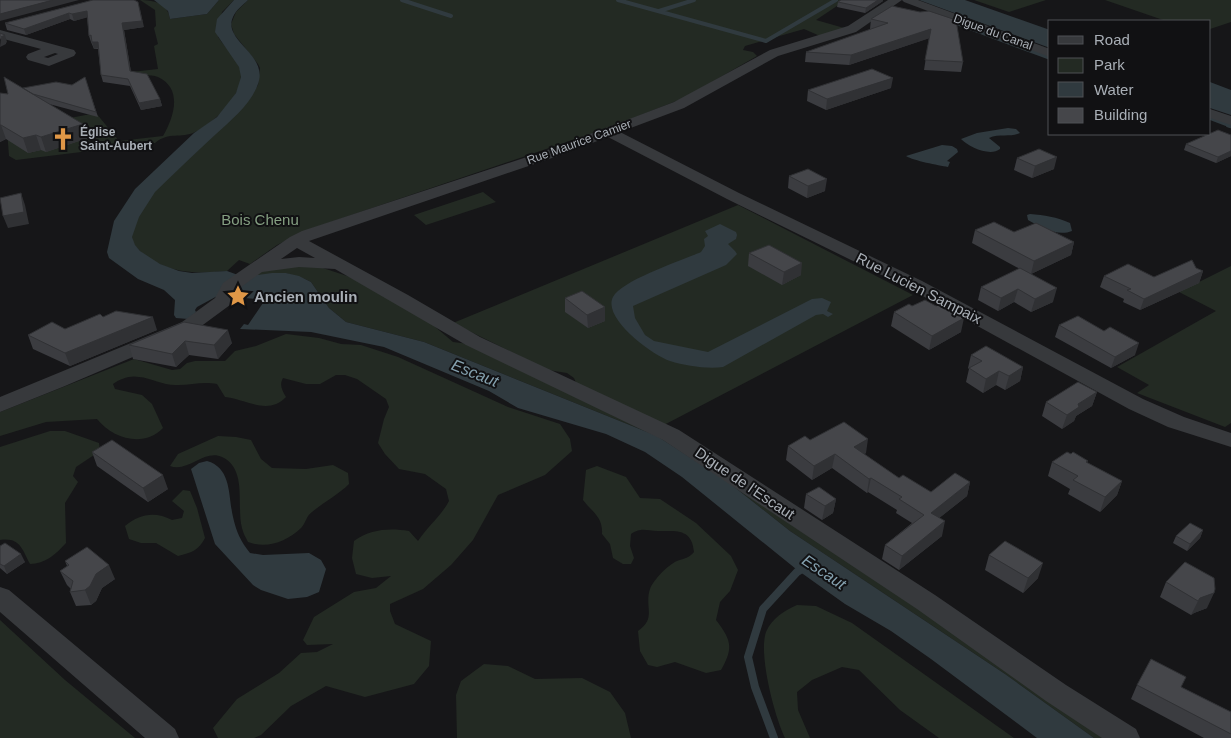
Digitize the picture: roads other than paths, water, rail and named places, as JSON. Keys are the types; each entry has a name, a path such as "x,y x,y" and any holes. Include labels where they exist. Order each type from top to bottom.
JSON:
{"street":[{"name":"Rue Maurice Camier","path":"0,404 58,382 189,326 213,310 227,294 229,287 296,241 357,218 609,132 689,100 774,53 852,29 896,0"},
{"name":"Digue du Canal","path":"908,0 1048,52"},
{"path":"0,34 53,49"},
{"path":"1211,113 1231,121"},
{"name":"Rue Lucien Sampaix","path":"609,132 733,196 916,285 1136,404 1176,422 1231,440"},
{"name":"Digue de l'Escaut","path":"296,241 402,299 473,342 671,435 926,602 1056,693 1126,738"},
{"name":"Digue de l'Escaut","path":"250,272 299,262 321,263 342,267"},
{"path":"0,597 165,738"}],"water":[{"path":"154,0 219,0 207,14 170,19 168,11"},
{"name":"Escaut","path":"234,0 248,0 234,14 231,26 239,41 257,64 260,73 258,84 251,98 240,111 155,192 139,217 132,237 140,251 160,264 179,271 192,273 227,271 238,275 250,276 286,273 299,276 311,282 329,308 346,322 424,342 657,436 728,482 790,531 1005,674 1094,738 1037,738 931,659 891,631 845,604 796,569 682,477 645,452 606,434 518,408 489,391 384,347 311,332 240,329 244,324 248,325 265,300 245,298 247,295 236,294 238,292 221,294 197,307 196,312 188,319 176,318 174,315 175,300 164,290 138,279 109,258 107,252 114,221 135,189 194,133 217,117 236,93 241,77 239,67 215,32 217,19"},
{"path":"919,0 965,0 1048,29 1048,47"},
{"path":"1211,82 1231,90 1231,115 1211,108"},
{"path":"1008,128 1016,129 1020,133 989,138 1000,147 996,151 980,150 961,139 977,133"},
{"path":"942,145 952,146 958,152 947,161 950,162 948,167 906,156"},
{"path":"1030,214 1070,223 1072,231 1061,233 1044,228 1028,220 1027,215"},
{"path":"720,224 736,232 736,239 728,244 737,254 726,265 633,306 635,318 645,335 654,341 708,352 812,299 822,298 831,302 827,311 833,314 828,317 823,314 816,315 723,367 696,367 670,361 641,344 621,325 612,306 613,297 628,284 640,277 701,252 705,246 704,239 708,236 705,231"},
{"path":"207,461 221,470 225,476 236,527 241,540 250,553 263,555 309,553 321,560 326,569 319,592 307,597 288,599 261,590 253,585 215,544 191,469 199,463"}],"waterway":[{"path":"402,0 451,16"},
{"path":"618,0 766,41 836,0"},
{"path":"659,11 694,0"},
{"path":"951,21 1048,57"},
{"path":"1211,118 1231,126 1228,125"},
{"name":"Escaut","path":"774,738 755,687 748,657 763,609 797,572 805,567"}],"place":[{"name":"Église Saint-Aubert","path":"63,139"},
{"name":"Ancien moulin","path":"238,296"}],"park label":[{"name":"Bois Chenu","path":"260,219"}]}
